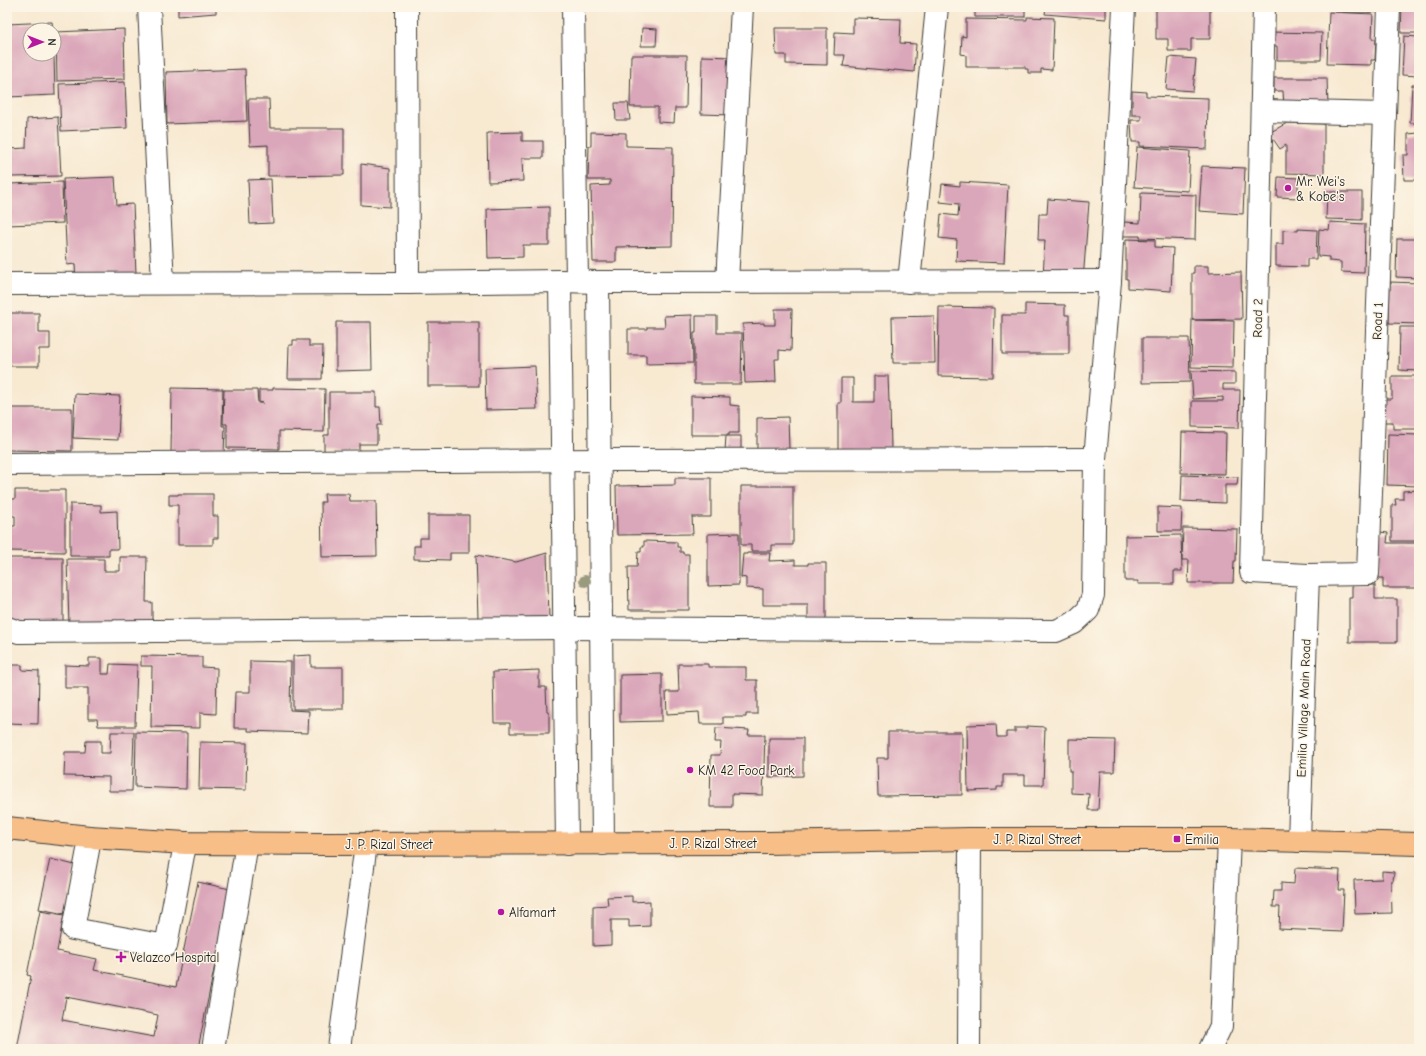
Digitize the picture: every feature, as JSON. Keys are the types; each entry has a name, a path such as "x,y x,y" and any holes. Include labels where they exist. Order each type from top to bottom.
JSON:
{"main road":[{"name":"J. P. Rizal Street","path":"7,828 89,837 186,842 247,843 604,844 970,839 1229,839 1419,844"}],"street":[{"path":"149,7 163,283"},
{"path":"407,7 408,283"},
{"path":"573,7 578,282 600,460 604,844"},
{"path":"727,282 742,7"},
{"path":"909,282 937,7"},
{"path":"7,628 18,632 564,628 602,630 1056,631 1074,623 1088,610 1094,595 1096,459 1110,281 1124,7"},
{"name":"Road 2","path":"1264,7 1251,572 1308,575"},
{"name":"Road 1","path":"1308,575 1368,574 1390,7"},
{"path":"1262,111 1385,114"},
{"path":"7,284 1110,281"},
{"path":"567,844 562,460 578,282"},
{"path":"7,464 562,460 1096,459"},
{"name":"Emilia Village Main Road","path":"1299,841 1308,575"},
{"path":"89,837 88,850 73,929 166,946 186,842"},
{"path":"969,1049 970,839"},
{"path":"1210,1049 1220,1026 1229,839"},
{"path":"213,1049 247,843"},
{"path":"339,1049 366,844"}],"building":[{"path":"178,7 216,7 216,13 178,16"},
{"path":"964,7 1025,7 1025,17 975,17 975,11 964,11"},
{"path":"1046,7 1106,7 1106,19 1045,14"},
{"path":"1156,7 1210,7 1210,39 1191,39 1191,51 1168,51 1168,39 1156,39"},
{"path":"1298,7 1331,7 1331,8 1307,10"},
{"path":"1343,7 1375,7 1375,12 1343,12"},
{"path":"1402,7 1419,7 1419,33 1401,33"},
{"path":"1329,12 1373,14 1372,39 1376,39 1375,60 1371,60 1371,65 1327,64"},
{"path":"1027,17 1054,18 1052,70 1041,69 1041,73 1028,73 1028,69 1025,69 1025,67 966,67 966,55 961,54 962,36 966,37 966,19 1027,20"},
{"path":"853,18 901,19 900,43 916,44 914,72 843,66 845,55 834,55 835,32 853,33"},
{"path":"22,23 22,62 54,62 55,95 7,97 7,24"},
{"path":"642,28 657,29 656,46 641,46"},
{"path":"775,28 827,28 827,65 786,64 786,55 776,55"},
{"path":"124,29 125,79 57,81 57,62 62,62 62,32"},
{"path":"1267,32 1322,33 1321,60 1277,60 1277,46 1267,46"},
{"path":"1404,36 1419,37 1419,76 1402,75"},
{"path":"631,55 687,55 686,108 675,108 674,123 658,122 658,107 630,107"},
{"path":"702,56 733,57 732,115 701,114"},
{"path":"1169,57 1196,59 1193,91 1166,89"},
{"path":"245,69 247,121 167,124 166,72"},
{"path":"1274,78 1327,78 1328,107 1284,107 1283,91 1274,91"},
{"path":"125,82 127,128 61,131 59,84"},
{"path":"1412,85 1419,85 1419,123 1410,123"},
{"path":"1132,91 1146,92 1146,96 1208,98 1207,149 1140,146 1140,142 1132,142 1131,120 1141,120 1141,115 1132,115"},
{"path":"248,99 269,99 270,128 344,128 344,175 268,176 268,145 250,146"},
{"path":"615,103 628,103 630,120 616,120"},
{"path":"58,117 61,176 11,177 11,174 7,174 7,156 10,156 10,149 26,148 27,119"},
{"path":"1287,123 1324,124 1324,174 1286,173 1286,145 1280,149 1269,133"},
{"path":"522,132 522,141 543,141 543,158 522,158 523,181 488,182 487,133"},
{"path":"591,132 626,133 626,146 673,147 672,246 616,247 616,262 593,262 591,186 610,185 610,180 588,180"},
{"path":"1419,133 1419,180 1404,180 1403,155 1408,155 1408,134"},
{"path":"1137,147 1190,151 1188,191 1134,187"},
{"path":"361,164 390,168 390,207 361,205"},
{"path":"1202,166 1245,168 1243,214 1199,211"},
{"path":"115,177 117,205 133,204 136,274 76,282 75,264 67,265 63,179"},
{"name":"Mr. Wei's & Kobe's","path":"1278,177 1298,178 1298,198 1277,197"},
{"path":"7,179 9,179 9,184 62,182 63,223 7,225"},
{"path":"271,179 273,223 250,224 248,180"},
{"path":"960,182 1008,185 1004,263 956,261 957,240 939,238 941,214 958,216 959,204 940,202 942,184 960,186"},
{"path":"1327,192 1362,192 1362,220 1326,219"},
{"path":"1141,193 1196,195 1195,240 1123,236 1124,222 1140,223"},
{"path":"1048,199 1089,202 1083,281 1043,278 1045,240 1038,240 1039,214 1047,214"},
{"path":"549,207 549,245 523,245 523,257 488,258 487,209"},
{"path":"1330,222 1365,224 1364,273 1341,272 1341,262 1329,261 1329,257 1318,256 1319,229 1329,230"},
{"path":"1298,229 1317,230 1316,259 1307,259 1307,267 1276,266 1276,244 1283,244 1283,230 1298,231"},
{"path":"1126,239 1155,240 1155,247 1173,248 1171,291 1128,288 1128,279 1126,279"},
{"path":"1397,239 1419,239 1419,278 1396,277"},
{"path":"1194,266 1208,266 1208,273 1241,272 1242,319 1192,320 1192,273 1194,273"},
{"path":"1390,282 1419,283 1419,324 1389,323"},
{"path":"1025,304 1065,305 1065,315 1069,315 1069,354 1002,354 1002,315 1025,315"},
{"path":"939,307 994,308 993,377 938,376"},
{"path":"775,309 792,309 791,351 779,350 779,359 775,359 776,382 745,383 743,324 764,323 764,325 775,325"},
{"path":"7,313 39,313 39,333 50,333 50,349 39,349 39,366 7,366"},
{"path":"692,315 693,363 646,364 646,355 628,355 628,329 665,327 664,316"},
{"path":"696,316 717,316 717,333 742,333 741,384 694,384 694,333 696,333"},
{"path":"934,316 935,363 893,363 892,317"},
{"path":"1192,320 1234,321 1233,368 1191,367"},
{"path":"336,322 371,322 372,370 336,371"},
{"path":"428,322 479,322 479,386 428,386"},
{"path":"1400,327 1419,327 1419,371 1399,370"},
{"path":"1142,338 1189,338 1190,382 1142,383"},
{"path":"293,340 309,340 309,346 323,346 322,379 288,379 289,345 293,345"},
{"path":"535,366 537,409 486,410 485,368"},
{"path":"1191,371 1235,372 1235,384 1223,384 1223,390 1240,390 1239,428 1192,427 1192,401 1223,401 1223,397 1193,399"},
{"path":"874,376 888,376 891,450 838,451 838,403 841,403 841,378 853,378 853,402 874,402"},
{"path":"1392,376 1419,376 1419,429 1393,429 1393,422 1384,422 1384,399 1392,399"},
{"path":"172,388 223,389 222,426 225,426 224,454 171,453"},
{"path":"273,388 325,389 324,432 279,431 279,449 227,448 227,424 223,424 224,390 257,390 258,403 263,403 259,402 259,390 273,390"},
{"path":"329,392 376,392 376,407 380,407 381,425 377,425 377,444 359,444 359,451 347,451 347,453 324,452 324,435 329,435"},
{"path":"75,394 120,396 118,440 73,438"},
{"path":"691,396 730,397 730,405 739,406 739,433 729,433 729,435 691,435"},
{"path":"7,408 72,408 72,451 7,450"},
{"path":"788,417 789,450 757,451 757,418"},
{"path":"1182,432 1226,433 1225,474 1181,473"},
{"path":"1388,434 1419,435 1419,486 1387,485"},
{"path":"726,436 741,436 741,451 725,451"},
{"path":"1182,475 1238,477 1237,485 1225,485 1225,503 1181,501"},
{"path":"675,478 711,478 711,517 692,517 693,534 617,535 616,486 675,485"},
{"path":"741,486 793,486 793,545 772,545 772,551 751,551 751,545 741,545"},
{"path":"15,490 65,490 65,552 7,551 7,526 15,526 15,516 8,516 8,499 15,499"},
{"path":"1419,490 1419,541 1392,541 1392,505 1396,505 1395,499 1403,499 1403,491"},
{"path":"213,494 213,516 218,516 218,538 213,538 213,545 178,545 178,505 169,505 169,495"},
{"path":"324,494 349,494 350,501 376,501 377,556 322,557 321,502 325,502"},
{"path":"70,504 101,505 101,512 117,511 118,549 109,549 109,556 70,556"},
{"path":"1158,507 1182,508 1181,531 1158,531"},
{"path":"428,515 469,515 469,553 450,553 450,560 414,559 414,546 420,546 420,538 428,538"},
{"path":"1183,528 1237,529 1236,561 1234,561 1233,583 1188,583 1189,560 1182,560"},
{"path":"1380,532 1388,533 1387,543 1419,543 1419,588 1383,588 1383,578 1378,578"},
{"path":"739,533 739,585 708,586 708,534"},
{"path":"1181,535 1182,571 1174,571 1174,584 1138,584 1138,581 1125,581 1125,536"},
{"path":"644,541 677,542 677,547 680,547 680,552 683,552 683,554 689,554 689,610 629,610 628,567 637,567 638,552 641,552 641,547 644,547"},
{"path":"547,553 549,617 478,618 476,555 516,562"},
{"path":"770,553 769,561 795,560 795,565 826,563 826,619 808,619 808,605 763,605 763,589 746,588 746,578 741,577 743,554"},
{"path":"120,557 147,557 146,602 152,602 152,624 69,625 67,559 104,559 104,571 120,571"},
{"path":"8,558 63,558 63,624 8,623"},
{"path":"1352,585 1375,585 1375,599 1397,599 1397,642 1349,642 1349,598 1352,598"},
{"path":"311,655 311,667 343,667 343,709 293,709 293,656"},
{"path":"141,656 202,657 202,667 217,668 216,714 200,713 200,728 151,727 152,666 141,666"},
{"path":"89,658 102,658 102,674 109,674 110,664 137,665 135,726 98,726 97,719 88,719 88,688 65,688 65,665 89,666"},
{"path":"7,659 9,659 9,665 22,665 22,670 39,671 38,724 7,723"},
{"path":"250,661 291,662 290,710 309,711 308,733 248,731 248,728 234,728 235,692 250,692"},
{"path":"678,664 708,664 708,667 746,667 746,680 757,680 757,714 746,714 746,717 723,717 723,724 700,724 699,712 667,714 666,692 679,692"},
{"path":"539,670 539,687 546,687 547,712 549,713 549,733 510,733 510,723 494,723 493,672"},
{"path":"662,674 662,721 620,722 620,675"},
{"path":"996,724 997,737 1006,737 1006,732 1015,732 1015,728 1027,728 1027,726 1045,727 1043,785 1025,785 1025,775 1003,775 1003,787 997,787 997,790 968,791 967,725"},
{"path":"716,728 749,730 748,735 765,735 763,795 732,794 732,807 710,807 711,755 720,755 721,742 715,742"},
{"path":"111,732 134,732 132,791 109,791 109,777 64,776 65,752 85,752 86,741 101,741 101,753 110,753"},
{"path":"136,732 187,733 186,789 135,787"},
{"path":"888,732 962,732 962,795 878,796 877,758 888,758"},
{"path":"769,738 803,738 803,776 769,777"},
{"path":"1069,739 1115,740 1114,772 1100,772 1098,810 1088,810 1089,794 1071,793"},
{"path":"200,742 247,743 246,790 199,789"},
{"path":"50,859 75,865 65,914 39,909"},
{"path":"1295,868 1340,870 1339,890 1344,890 1342,932 1279,929 1280,907 1273,907 1274,891 1281,891 1281,883 1294,884"},
{"path":"1382,871 1394,872 1393,881 1391,881 1392,913 1355,914 1354,880 1382,879"},
{"path":"198,882 230,889 198,1049 17,1049 31,976 27,975 40,911 64,915 57,951 97,959 94,970 176,987","holes":["66,997 158,1015 154,1037 62,1020"]},
{"path":"632,896 632,902 650,901 650,926 629,927 629,920 611,920 611,945 593,946 593,906 608,905 607,897"}],"place":[{"name":"Mr. Wei's & Kobe's","path":"1288,188"},
{"name":"KM 42 Food Park","path":"690,770"},
{"name":"Emilia","path":"1177,839"},
{"name":"Alfamart","path":"501,912"},
{"name":"Velazco Hospital","path":"121,957"}]}
